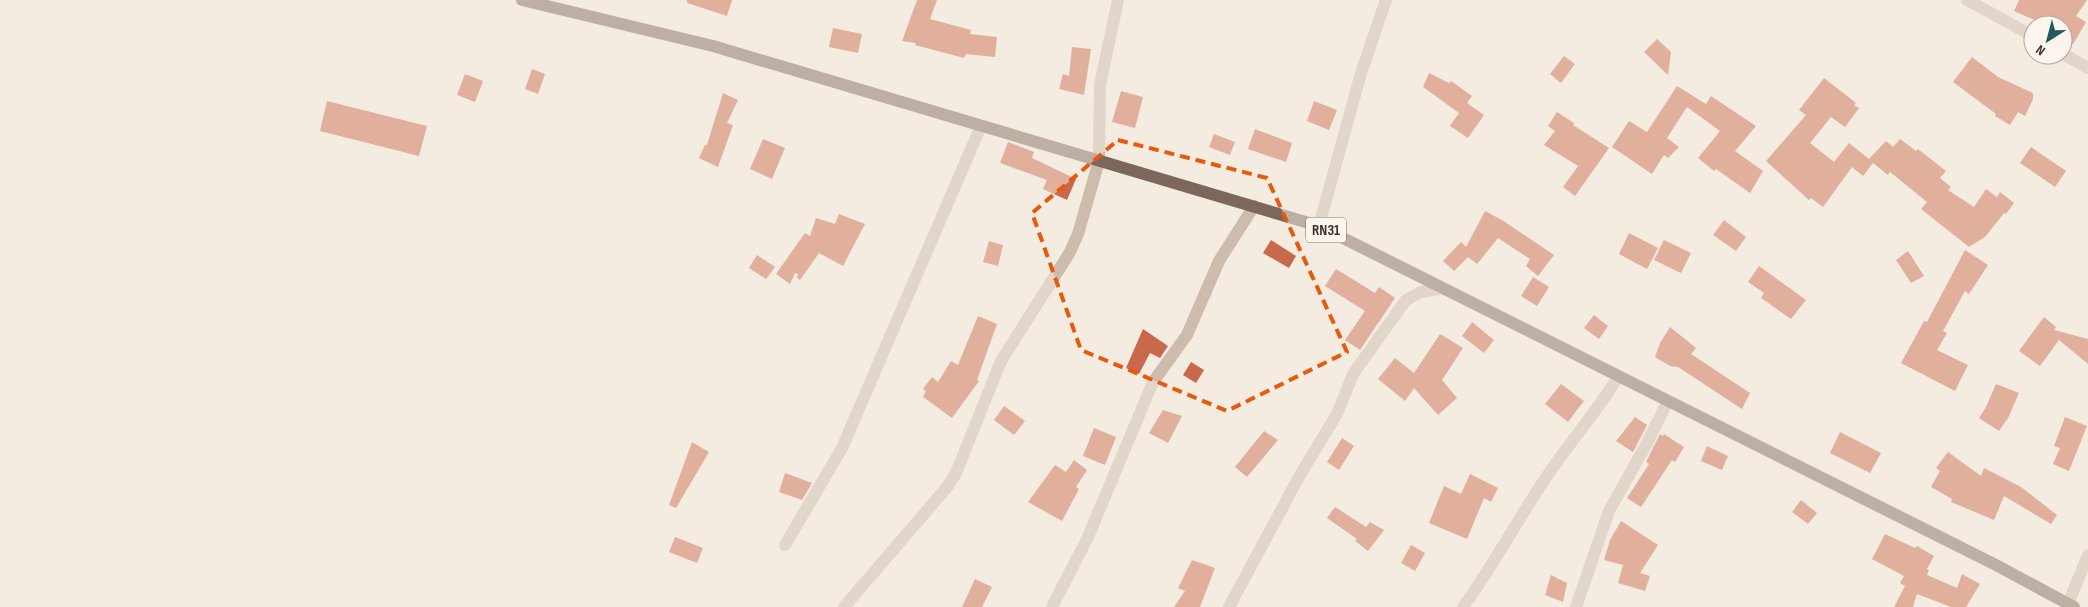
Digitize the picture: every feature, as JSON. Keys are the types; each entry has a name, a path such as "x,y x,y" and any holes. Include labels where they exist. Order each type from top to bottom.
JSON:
{"main road":[{"name":"RN31","path":"522,0 713,46 1319,226 1987,560 2071,606"}],"street":[{"path":"844,607 948,486 956,473 1001,361 1070,252 1078,234 1099,161 1100,84 1118,0"},
{"path":"1319,226 1360,73 1386,0"},
{"path":"1967,0 2023,31"},
{"path":"2073,60 2088,68"},
{"path":"785,545 842,448 982,126"},
{"path":"1052,607 1086,542 1153,382 1187,335 1218,261 1254,206"},
{"path":"1229,607 1300,475 1337,414 1353,374 1406,300 1421,292 1442,288"},
{"path":"1463,607 1482,582 1539,487 1606,397 1618,377"},
{"path":"1576,607 1609,511 1668,401"},
{"path":"2071,606 2088,555"}],"highlighted area":[{"path":"1118,140 1267,178 1347,352 1227,411 1081,350 1032,213"}],"building":[{"path":"687,0 732,0 727,16 687,3"},
{"path":"917,0 937,0 930,19 971,30 970,34 997,37 995,57 966,54 964,58 915,45 916,43 902,41"},
{"path":"2019,0 2087,0 2076,16 2086,22 2073,44 2073,15 2023,15 2014,11"},
{"path":"833,28 862,34 858,53 829,47"},
{"path":"1657,39 1671,52 1668,75 1644,52"},
{"path":"1072,47 1091,49 1084,95 1059,89 1063,74 1069,76"},
{"path":"1564,56 1575,64 1561,83 1550,74"},
{"path":"1972,57 1998,77 2033,93 2033,99 2025,116 2018,112 2010,125 1995,116 1996,114 1953,82"},
{"path":"532,69 545,74 538,94 525,89"},
{"path":"1429,73 1449,83 1451,81 1472,96 1467,103 1484,115 1468,138 1450,126 1459,113 1423,87"},
{"path":"465,74 483,81 475,102 457,95"},
{"path":"1824,78 1856,103 1854,105 1859,108 1845,127 1831,117 1810,143 1834,162 1849,143 1869,159 1886,141 1893,147 1900,139 1916,151 1918,149 1946,171 1940,178 1951,187 1948,190 1974,207 1986,189 1997,197 2000,192 2014,203 1985,237 1969,247 1921,209 1927,202 1890,172 1888,175 1873,163 1863,176 1852,167 1823,207 1811,198 1809,200 1766,161 1806,115 1799,110"},
{"path":"1677,86 1706,104 1711,96 1756,126 1735,151 1763,171 1750,193 1716,169 1714,171 1698,158 1720,131 1687,107 1667,138 1679,147 1668,158 1664,155 1652,174 1612,147 1629,121 1647,132"},
{"path":"1121,91 1143,97 1135,128 1112,122"},
{"path":"723,93 738,100 727,123 733,125 718,167 699,158 705,145 707,145"},
{"path":"327,101 427,126 419,156 320,131"},
{"path":"1314,101 1337,110 1329,130 1307,121"},
{"path":"1557,112 1574,123 1573,125 1609,148 1575,196 1563,187 1578,166 1544,145 1555,131 1548,126"},
{"path":"1255,129 1292,143 1286,162 1248,149"},
{"path":"1214,134 1235,142 1230,155 1209,147"},
{"path":"763,139 785,148 772,179 750,169"},
{"path":"1008,142 1034,152 1032,158 1076,179 1067,200 1043,189 1047,180 1000,163"},
{"path":"2031,147 2066,171 2055,187 2020,163"},
{"path":"1485,211 1502,220 1554,255 1538,276 1526,266 1530,259 1498,238 1477,264 1468,257 1454,271 1443,261 1461,242 1466,247"},
{"path":"839,214 865,224 843,266 819,253 800,280 797,278 798,274 795,273 790,284 776,274 805,233 810,236 816,218 835,224"},
{"path":"1724,220 1746,237 1736,251 1713,235"},
{"path":"1629,233 1658,248 1647,269 1619,254"},
{"path":"1271,240 1296,256 1289,268 1263,253"},
{"path":"1664,240 1691,253 1681,273 1654,260"},
{"path":"989,241 1003,245 998,266 983,262"},
{"path":"1965,250 1988,265 1969,294 1965,291 1943,331 1947,333 1937,350 1968,365 1955,391 1901,363 1924,321 1927,322"},
{"path":"1908,251 1924,276 1911,283 1896,260"},
{"path":"757,255 775,267 766,279 749,268"},
{"path":"1759,266 1806,300 1791,319 1761,298 1764,293 1748,282"},
{"path":"1336,269 1375,293 1379,287 1395,298 1360,350 1345,340 1365,311 1325,286"},
{"path":"1533,277 1549,287 1537,306 1521,296"},
{"path":"1594,315 1608,326 1599,339 1584,328"},
{"path":"978,316 997,324 977,380 979,381 952,418 923,397 926,391 923,389 932,377 938,382 951,361 958,365"},
{"path":"2044,317 2056,327 2054,330 2088,339 2088,364 2059,340 2040,366 2019,351"},
{"path":"1472,322 1494,340 1484,353 1462,336"},
{"path":"1670,327 1696,348 1691,354 1750,393 1742,409 1678,367 1670,366 1655,357 1660,343"},
{"path":"1143,329 1168,346 1160,358 1150,353 1139,374 1126,368"},
{"path":"1440,334 1463,348 1442,380 1457,398 1438,415 1414,388 1405,401 1378,379 1395,358 1414,373"},
{"path":"1191,362 1204,370 1196,383 1183,375"},
{"path":"1561,384 1584,401 1568,422 1545,404"},
{"path":"1996,384 2019,393 2008,418 1999,431 1979,418"},
{"path":"1004,406 1025,421 1014,435 994,420"},
{"path":"1163,410 1182,416 1168,443 1149,433"},
{"path":"1635,417 1647,425 1633,452 1616,441"},
{"path":"2065,417 2087,426 2069,471 2053,464 2060,448 2054,446"},
{"path":"1094,428 1116,437 1105,465 1083,456"},
{"path":"1264,431 1278,440 1247,477 1235,467"},
{"path":"1840,432 1881,453 1870,473 1830,453"},
{"path":"1660,434 1663,436 1664,434 1684,447 1675,462 1672,460 1641,507 1627,498 1649,464 1646,462"},
{"path":"1342,438 1354,446 1339,470 1327,462"},
{"path":"692,442 709,452 676,508 669,505"},
{"path":"1707,446 1728,456 1722,470 1701,461"},
{"path":"1948,452 1981,476 1984,468 2021,487 2057,515 2051,524 2004,496 1994,520 1951,502 1952,499 1931,487 1940,471 1936,468"},
{"path":"1074,460 1087,470 1076,487 1079,489 1062,521 1028,502 1055,465 1066,472"},
{"path":"785,473 812,483 802,500 779,492"},
{"path":"1470,474 1498,488 1491,502 1484,498 1467,539 1429,523 1444,486 1461,494"},
{"path":"1801,500 1817,513 1808,524 1792,512"},
{"path":"1335,507 1366,527 1370,522 1384,530 1368,551 1355,541 1357,539 1327,518"},
{"path":"1621,521 1658,545 1640,573 1650,576 1645,591 1618,583 1623,565 1604,560 1610,540"},
{"path":"1885,534 1915,548 1917,546 1934,556 1927,569 1929,570 1927,575 1957,588 1962,574 1980,584 1966,607 1951,607 1917,594 1913,607 1894,607 1905,586 1900,583 1904,576 1872,559"},
{"path":"675,537 703,548 697,563 669,552"},
{"path":"1411,545 1425,553 1415,571 1401,563"},
{"path":"1192,560 1215,568 1200,607 1174,607 1185,591 1178,588"},
{"path":"1551,575 1567,583 1563,602 1545,595"},
{"path":"975,579 992,587 982,607 962,607"}]}
